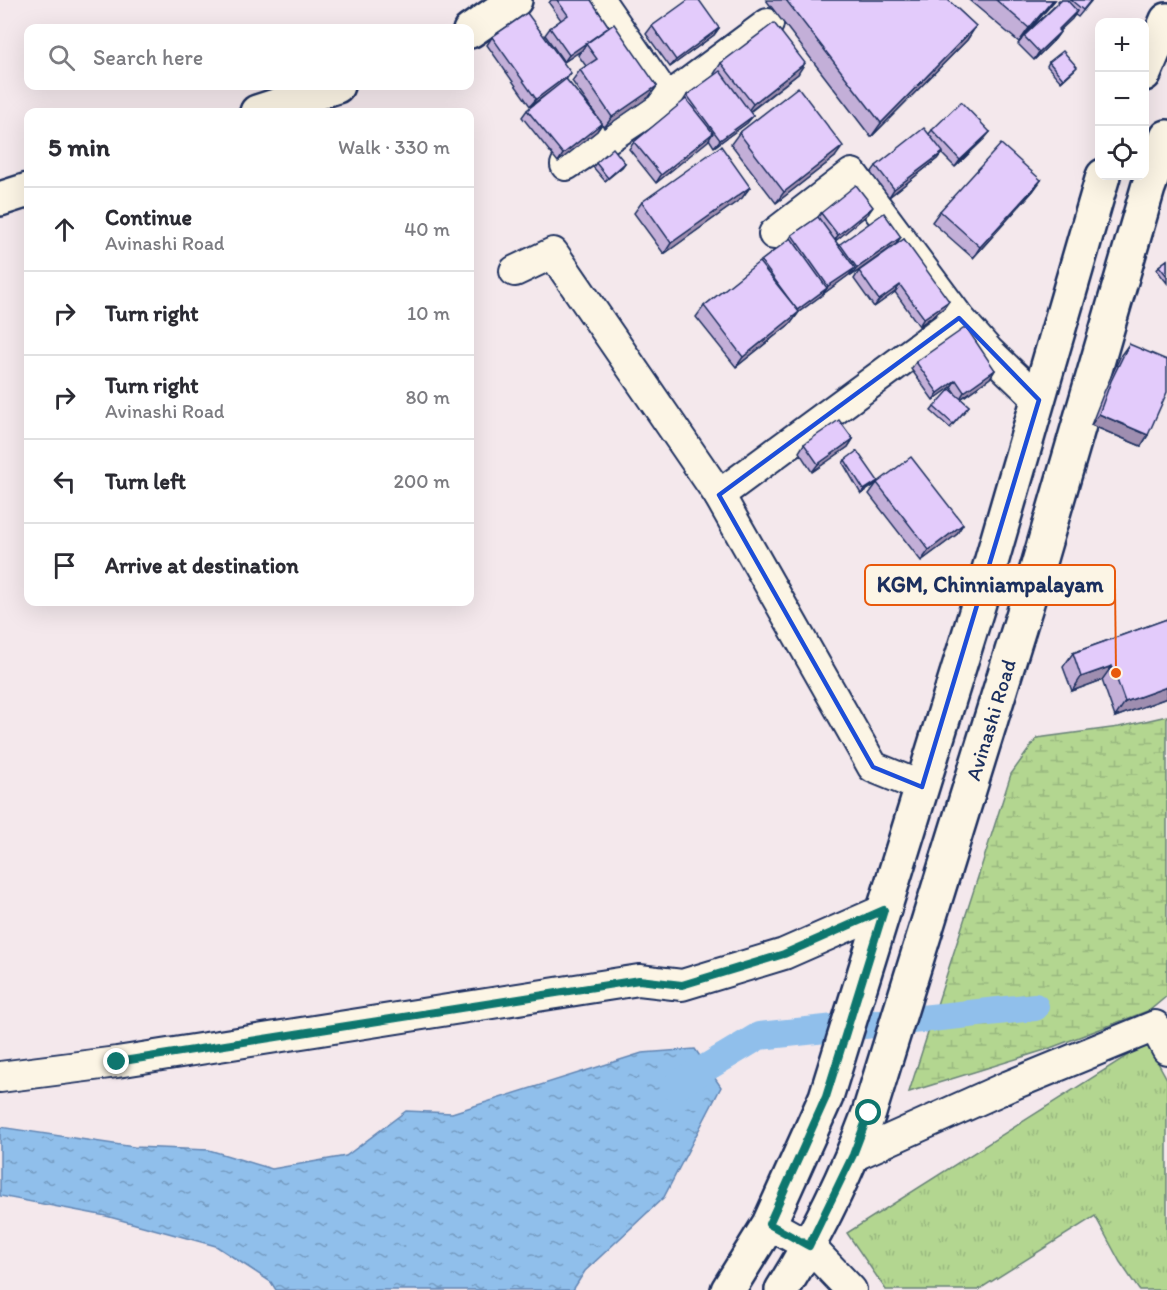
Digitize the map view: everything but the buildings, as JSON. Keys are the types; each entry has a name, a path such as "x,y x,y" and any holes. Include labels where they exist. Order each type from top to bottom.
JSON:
{"main road":[{"path":"474,28 515,0"},
{"path":"1145,72 1167,20"},
{"path":"269,108 325,90"},
{"name":"Avinashi Road","path":"782,1290 809,1246 853,1155 878,1081 1030,593 1148,188 1167,137"},
{"path":"728,1290 769,1224 829,1087 986,580 1102,180"},
{"path":"0,199 24,191"}],"street":[{"path":"599,0 667,99"},
{"path":"566,165 667,99 768,24"},
{"path":"774,234 852,174 959,318 988,351 1039,400"},
{"path":"515,271 553,254 719,495 873,767 922,787"},
{"path":"719,495 959,318"},
{"path":"0,1077 117,1062 639,980 682,985 784,954 884,910"},
{"path":"853,1155 1009,1086 1155,1026 1167,1049"},
{"path":"769,1224 809,1246 851,1290"}],"highlighted area":[{"path":"959,318 1039,400 922,787 873,767 719,495"}],"green space":[{"path":"1167,716 1167,996 1150,1010 1045,1050 909,1092 1011,774 1037,738 1119,727"},
{"path":"1147,1043 1167,1079 1167,1290 1139,1290 1120,1262 1095,1216 978,1290 886,1290 847,1233"}],"water":[{"path":"695,1049 721,1087 664,1197 585,1271 573,1290 276,1290 271,1282 216,1246 106,1216 0,1196 0,1127 134,1147 209,1150 272,1169 346,1156 406,1111 452,1113 642,1053"}],"waterway":[{"path":"674,1087 759,1036 1035,1007"}],"place":[{"name":"KGM, Chinniampalayam","path":"1116,673"}],"route":[{"path":"117,1062 639,980 682,985 784,954 884,910 826,1097 769,1224 809,1246 853,1155 869,1113"}]}
